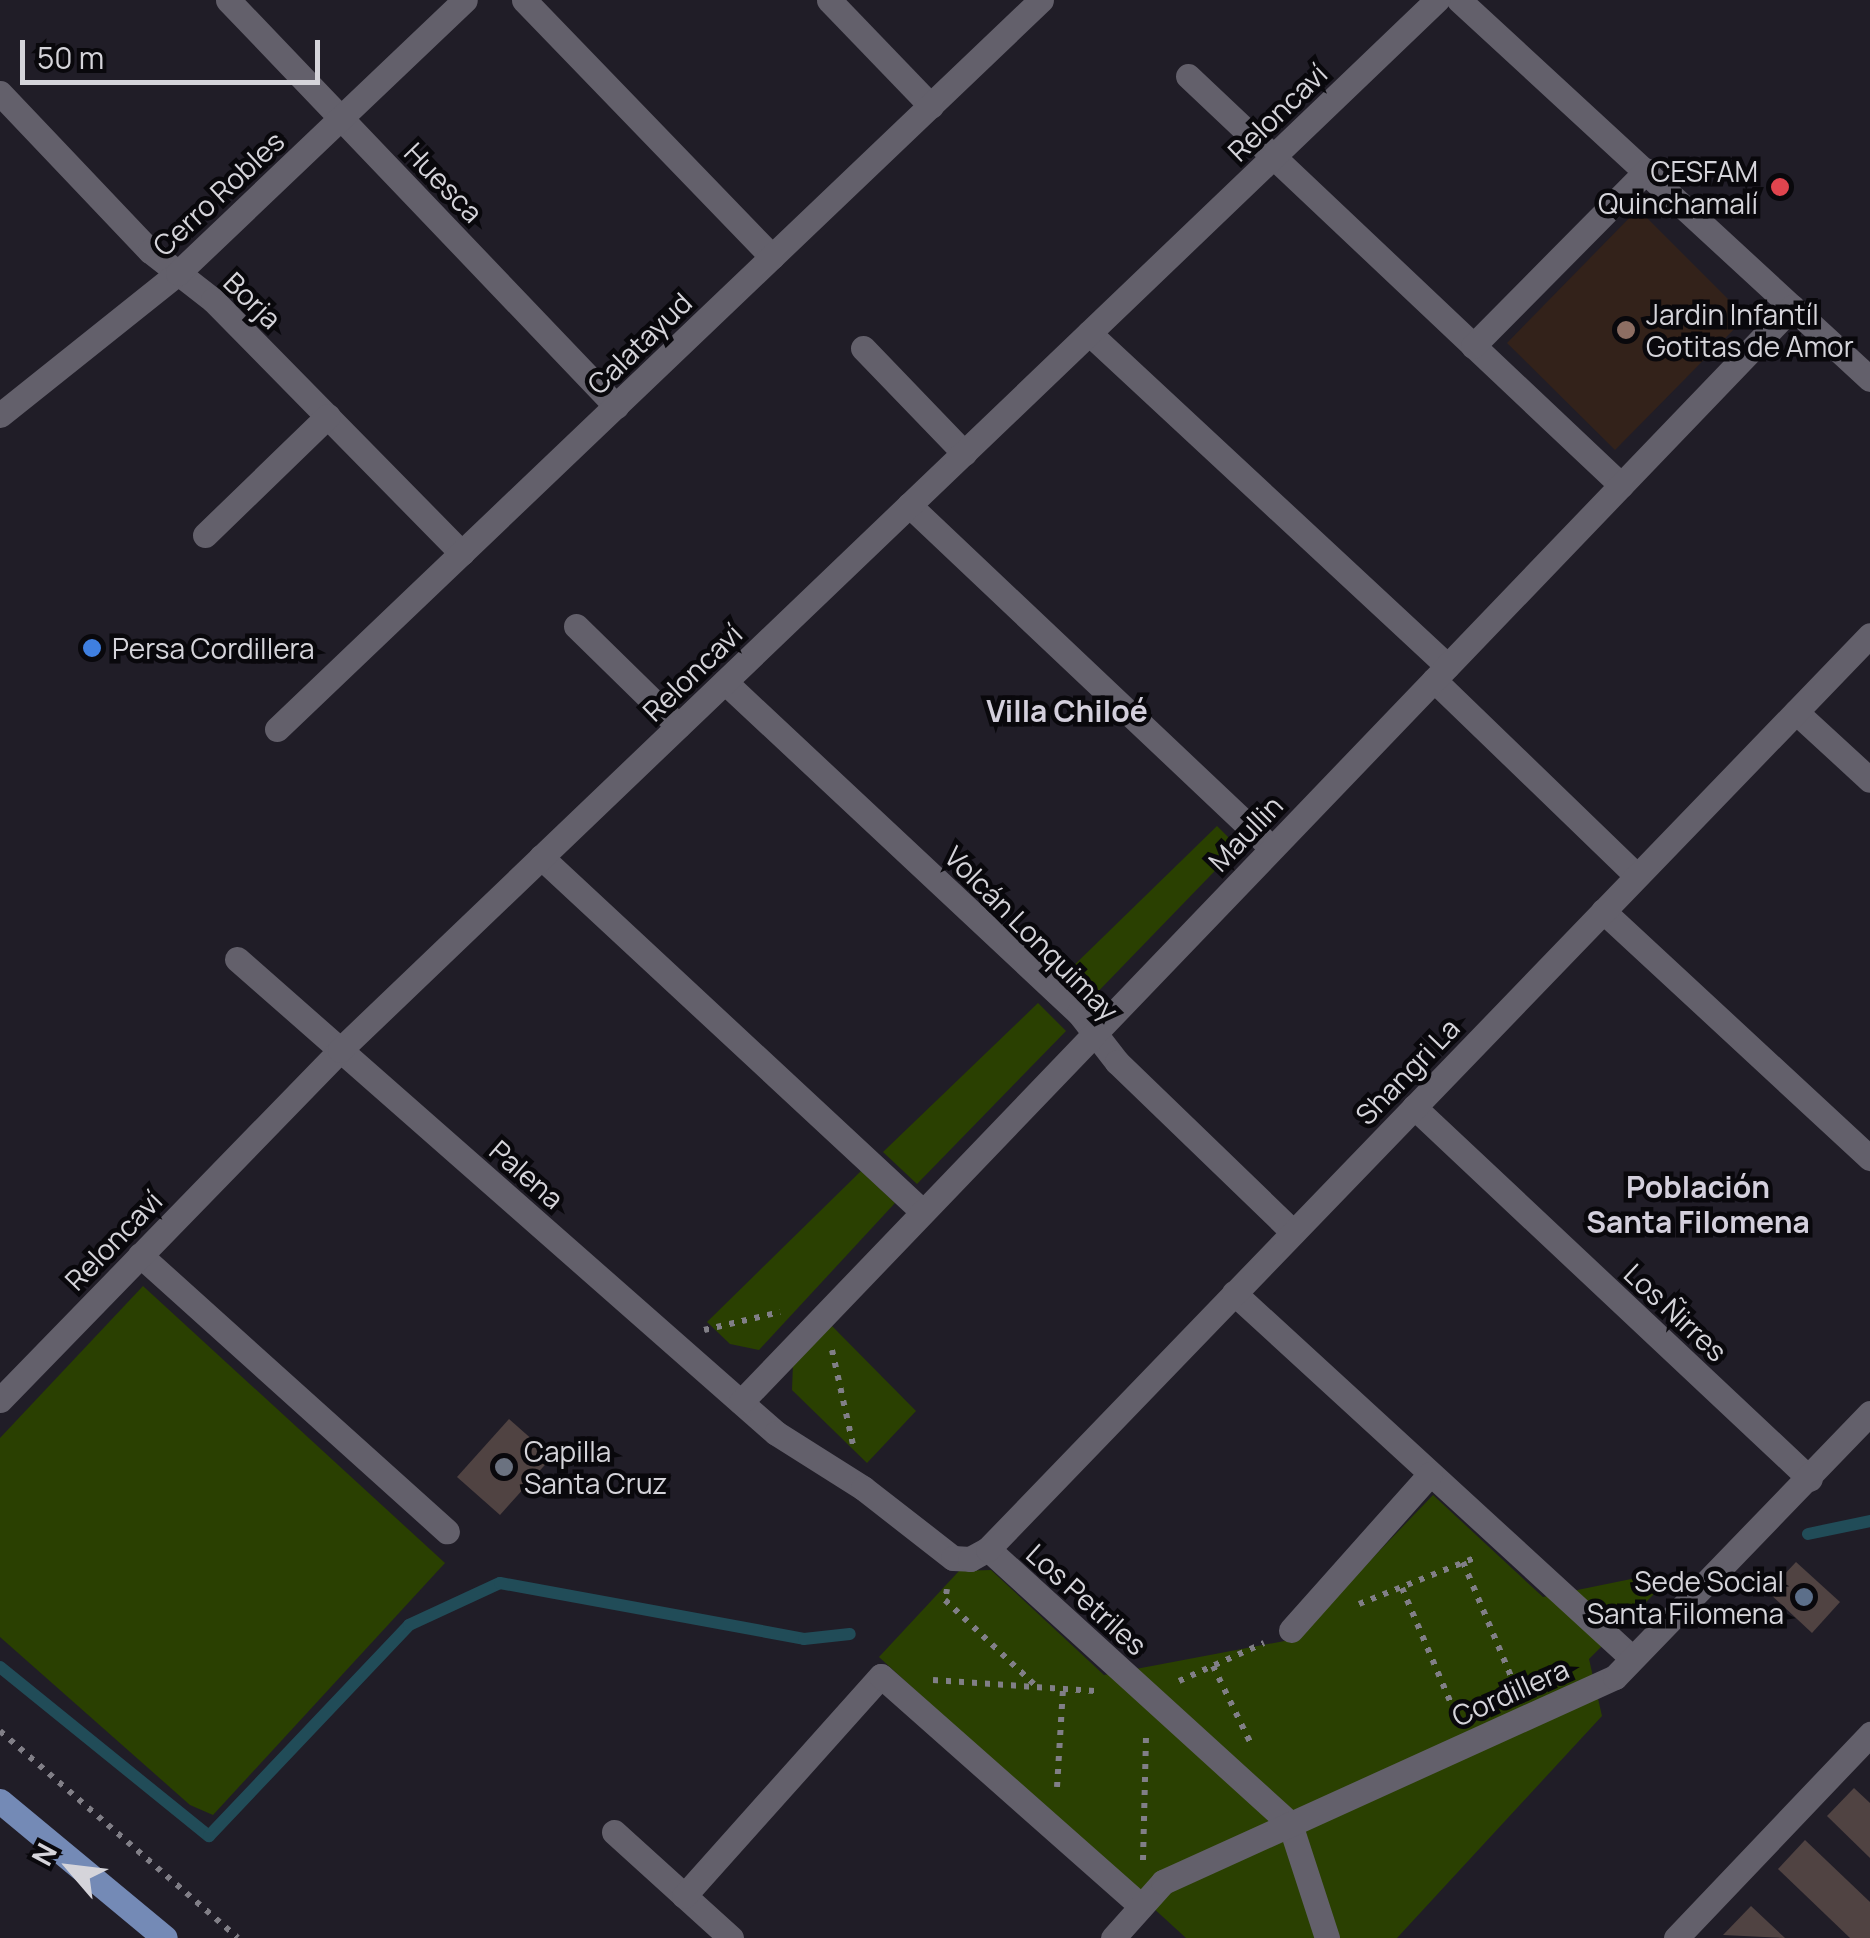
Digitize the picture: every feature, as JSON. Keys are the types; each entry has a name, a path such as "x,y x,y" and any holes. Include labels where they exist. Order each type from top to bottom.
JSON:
{"main road":[{"path":"2,1801 165,1938"}],"street":[{"name":"Huesca","path":"228,0 616,406"},
{"name":"Cerro Robles","path":"0,415 178,273 466,0"},
{"path":"524,0 772,257"},
{"path":"829,0 930,106"},
{"name":"Calatayud","path":"278,729 1041,0"},
{"name":"Reloncaví","path":"0,1400 340,1050 1437,0"},
{"path":"1458,0 1870,379"},
{"path":"1188,76 1271,159 1622,484"},
{"name":"Borja","path":"2,100 328,416 462,552"},
{"path":"1473,346 1646,170"},
{"name":"Maullin","path":"741,1402 1792,307"},
{"path":"1090,333 1440,673 1637,876"},
{"path":"863,348 964,452"},
{"path":"204,535 328,416"},
{"path":"910,505 1272,848"},
{"path":"576,626 678,726"},
{"name":"Shangri La","path":"988,1548 1870,636"},
{"name":"Volcán Lonquimay","path":"725,682 1095,1034 1293,1232"},
{"path":"1796,712 1870,780"},
{"path":"542,858 923,1212"},
{"path":"1603,911 1870,1158"},
{"name":"Palena","path":"238,959 776,1433 863,1488"},
{"name":"Los Ñirres","path":"1414,1108 1810,1479"},
{"path":"140,1255 447,1531"},
{"path":"1234,1293 1632,1658"},
{"name":"Cordillera","path":"1114,1938 1163,1882 1616,1677 1870,1413"},
{"path":"1291,1630 1430,1474"},
{"path":"863,1488 953,1558"},
{"name":"Los Petriles","path":"953,1558 970,1559 988,1548 1290,1824"},
{"path":"684,1896 882,1676 1142,1906"},
{"path":"1676,1938 1870,1734"},
{"path":"1290,1824 1327,1938"},
{"path":"614,1832 731,1938"}],"path":[{"path":"668,1338 832,1307 863,1488"},
{"path":"953,1558 945,1600 1037,1687"},
{"path":"1463,1562 1528,1716"},
{"path":"1402,1588 1468,1743"},
{"path":"882,1676 1148,1694 1142,1906"},
{"path":"1054,1829 1063,1688"},
{"path":"0,1732 238,1938"}],"shaded area":[{"name":"Jardin Infantíl Gotitas de Amor","path":"1638,209 1746,317 1615,450 1507,343"}],"green space":[{"path":"1217,826 1238,847 1088,1002 1062,977"},
{"path":"1038,1003 1066,1031 917,1184 883,1152"},
{"path":"861,1171 895,1203 759,1350 730,1344 707,1322"},
{"path":"143,1286 445,1563 213,1815 190,1805 0,1637 0,1438"},
{"path":"830,1324 916,1411 867,1463 792,1390 793,1364"},
{"path":"1433,1495 1543,1597 1641,1577 1656,1592 1589,1659 1602,1716 1397,1938 1186,1938 879,1657 959,1571 991,1570 1104,1675 1295,1639"}],"building":[{"name":"Capilla Santa Cruz","path":"509,1419 552,1457 500,1515 457,1477"},
{"name":"Sede Social Santa Filomena","path":"1796,1562 1840,1602 1812,1633 1768,1592"},
{"path":"1854,1788 1870,1803 1870,1858 1827,1816"},
{"path":"1805,1840 1870,1902 1870,1938 1850,1938 1778,1869"},
{"path":"1751,1906 1785,1938 1723,1935"}],"waterway":[{"path":"1808,1534 1870,1521"},
{"path":"0,1667 209,1836 409,1625 500,1583 804,1639 850,1634"}],"place":[{"name":"CESFAM Quinchamalí","path":"1780,187"},
{"name":"Jardin Infantíl Gotitas de Amor","path":"1626,330"},
{"name":"Persa Cordillera","path":"92,648"},
{"name":"Capilla Santa Cruz","path":"504,1467"},
{"name":"Sede Social Santa Filomena","path":"1804,1597"}],"district":[{"name":"Villa Chiloé","path":"1067,711"},
{"name":"Población Santa Filomena","path":"1698,1204"}]}
